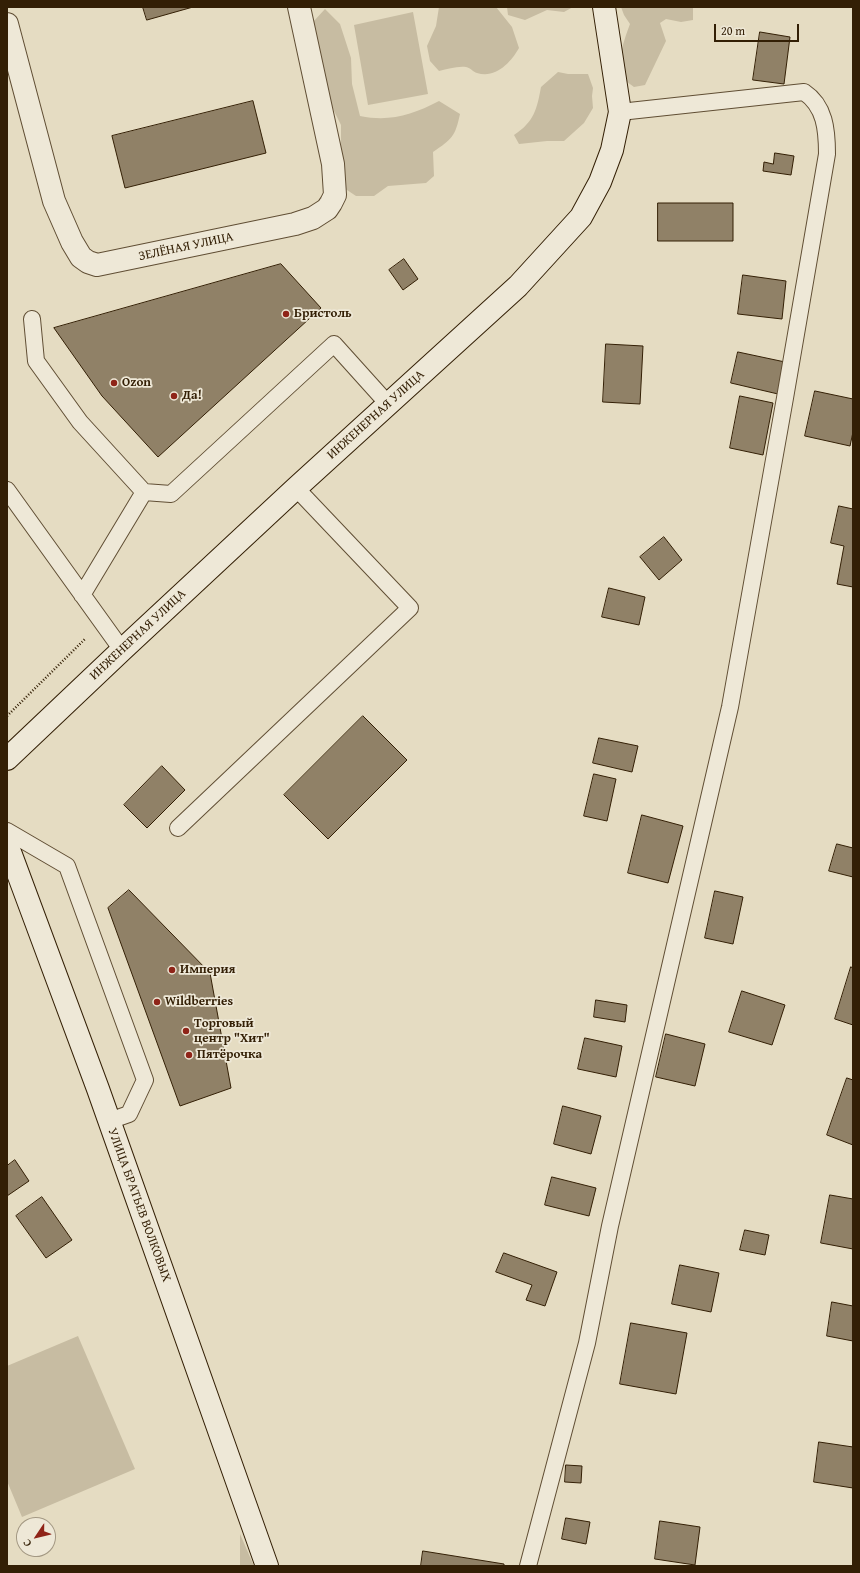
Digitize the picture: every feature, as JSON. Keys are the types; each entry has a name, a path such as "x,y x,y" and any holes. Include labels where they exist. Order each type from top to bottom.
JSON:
{"street":[{"name":"ЗЕЛЁНАЯ УЛИЦА","path":"7,24 54,201 72,242 81,257 88,262 97,265 294,224 313,218 327,209 331,204 335,195 333,164 299,7"},
{"name":"ИНЖЕНЕРНАЯ УЛИЦА","path":"7,759 296,488 518,286 581,217 600,182 612,150 620,112 604,7"},
{"name":"УЛИЦА БРАТЬЕВ ВОЛКОВЫХ","path":"7,844 109,1122 267,1566"}],"lane":[{"path":"528,1566 587,1343 612,1218 730,707 783,414 827,154 827,137 824,120 819,107 812,97 804,92 620,112"},
{"path":"32,319 36,361 80,422 144,492 171,494 334,344 388,404"},
{"path":"178,828 410,608 296,488"},
{"path":"7,490 122,650"},
{"path":"82,595 144,492"},
{"path":"7,831 67,866 145,1080 129,1114 109,1122"}],"path":[{"path":"7,716 102,623"}],"shaded area":[{"path":"439,7 496,7 512,27 519,48 507,64 490,74 477,73 463,67 439,71 430,61 427,46 436,26"},
{"path":"507,7 573,7 564,12 547,10 525,20 508,15"},
{"path":"621,7 693,7 693,20 681,22 666,19 660,23 666,41 645,85 634,87 626,80 622,73 620,59 630,24"},
{"path":"325,9 340,24 351,58 352,84 360,116 371,118 391,118 419,110 439,101 460,114 452,137 433,152 434,176 426,183 388,186 374,196 356,196 344,188 341,162 341,125 331,105 313,22"},
{"path":"413,12 428,94 368,105 354,25"},
{"path":"558,72 568,74 588,74 593,88 593,108 584,123 564,141 519,144 514,135 526,125 534,114 541,87"},
{"path":"78,1336 135,1469 22,1517 7,1481 7,1366"},
{"path":"240,1534 254,1566 240,1566"}],"building":[{"path":"143,7 193,7 147,20"},
{"path":"760,32 790,37 784,84 753,80"},
{"path":"253,101 266,153 125,188 112,136"},
{"path":"775,153 794,156 791,175 763,171 764,162 773,164"},
{"path":"658,203 733,203 733,241 658,241"},
{"path":"404,259 418,279 403,290 389,270"},
{"path":"281,264 321,308 158,457 102,396 54,328"},
{"path":"743,275 786,281 782,319 738,314"},
{"path":"606,344 643,346 640,404 603,402"},
{"path":"738,352 785,362 778,394 731,383"},
{"path":"815,391 853,399 853,432 850,446 805,436"},
{"path":"740,396 773,403 763,455 730,448"},
{"path":"839,506 853,509 853,587 837,584 844,546 831,543"},
{"path":"664,537 682,560 659,580 640,557"},
{"path":"609,588 645,597 639,625 602,617"},
{"path":"363,716 407,760 328,839 284,795"},
{"path":"599,738 638,746 632,772 593,763"},
{"path":"162,766 185,790 147,828 124,805"},
{"path":"594,774 616,779 607,821 584,816"},
{"path":"642,815 683,826 668,883 628,873"},
{"path":"837,844 853,848 853,877 829,871"},
{"name":"Торговый центр \"Хит\"","path":"129,890 210,973 231,1088 180,1106 108,908"},
{"path":"715,891 743,897 733,944 705,938"},
{"path":"851,967 853,968 853,1025 835,1019"},
{"path":"742,991 785,1005 772,1045 729,1032"},
{"path":"596,1000 627,1005 625,1022 594,1017"},
{"path":"666,1034 705,1044 695,1086 656,1077"},
{"path":"585,1038 622,1046 616,1077 578,1069"},
{"path":"847,1078 853,1080 853,1145 827,1135"},
{"path":"563,1106 601,1116 591,1154 554,1144"},
{"path":"15,1160 29,1181 7,1196 7,1166"},
{"path":"552,1177 596,1188 589,1216 545,1205"},
{"path":"830,1195 853,1199 853,1249 821,1243"},
{"path":"42,1197 72,1240 46,1258 16,1216"},
{"path":"745,1230 769,1235 765,1255 740,1250"},
{"path":"504,1253 557,1272 545,1306 526,1300 532,1285 496,1272"},
{"path":"680,1265 719,1273 711,1312 672,1304"},
{"path":"832,1302 853,1306 853,1341 827,1336"},
{"path":"631,1323 687,1333 676,1394 620,1384"},
{"path":"819,1442 853,1447 853,1488 814,1482"},
{"path":"566,1465 582,1466 581,1483 565,1482"},
{"path":"566,1518 590,1522 586,1544 562,1539"},
{"path":"660,1521 700,1527 695,1565 655,1559"},
{"path":"423,1551 504,1564 504,1566 421,1566"}],"place":[{"name":"Бристоль","path":"286,314"},
{"name":"Ozon","path":"114,383"},
{"name":"Да!","path":"174,396"},
{"name":"Империя","path":"172,970"},
{"name":"Wildberries","path":"157,1002"},
{"name":"Торговый центр \"Хит\"","path":"186,1031"},
{"name":"Пятёрочка","path":"189,1055"}]}
